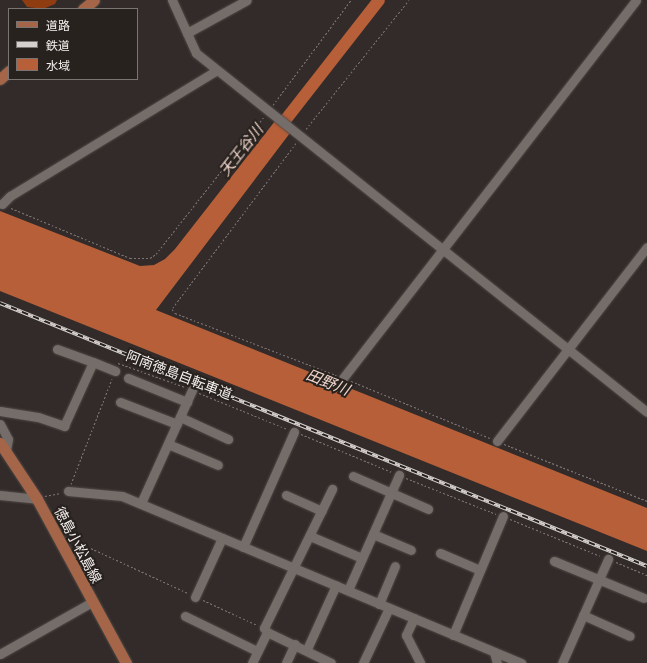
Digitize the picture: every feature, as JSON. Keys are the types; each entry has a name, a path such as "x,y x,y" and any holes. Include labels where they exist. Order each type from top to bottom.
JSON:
{"main road":[{"path":"84,8 94,0"},
{"path":"0,79 8,72"},
{"name":"徳島小松島線","path":"3,447 37,499 126,663"}],"street":[{"path":"172,0 196,53 300,134 647,412"},
{"path":"187,33 247,0"},
{"path":"343,378 636,0"},
{"path":"2,204 10,196 217,70"},
{"path":"497,441 647,247"},
{"path":"57,349 115,371"},
{"path":"0,411 38,417 64,426 92,362"},
{"path":"128,378 187,402"},
{"path":"141,503 192,390"},
{"path":"120,402 228,439"},
{"path":"0,424 8,439 3,447"},
{"path":"243,547 294,432"},
{"path":"168,444 218,465"},
{"path":"348,590 399,475"},
{"path":"353,476 428,509"},
{"path":"252,663 265,630 332,489"},
{"path":"68,491 122,496 141,503 521,663"},
{"path":"0,494 37,499"},
{"path":"286,494 322,511"},
{"path":"453,635 503,516"},
{"path":"373,534 411,550"},
{"path":"310,536 362,558"},
{"path":"195,597 222,538"},
{"path":"440,554 480,570"},
{"path":"562,663 608,559"},
{"path":"554,561 644,598"},
{"path":"379,604 395,566"},
{"path":"307,649 336,585"},
{"path":"0,654 92,602"},
{"path":"363,663 389,608"},
{"path":"583,615 630,636"},
{"path":"185,616 257,651"},
{"path":"414,618 406,635 420,663"},
{"path":"265,630 307,649 331,663"},
{"path":"286,663 295,644"},
{"path":"494,652 497,663"}],"path":[{"path":"2,204 130,258 150,258 156,254 271,112 352,0"},
{"path":"409,0 300,134 172,309 175,312 647,501"},
{"name":"阿南徳島自転車道","path":"68,491 118,361 347,454"},
{"path":"37,499 68,491"},
{"path":"59,541 69,538 265,630"}],"shaded area":[{"path":"22,0 57,0 55,4 45,8 27,7"}],"water":[{"name":"田野川","path":"275,121 290,133 156,310 647,508 647,551 0,291 0,211 140,266 154,265 165,259 175,249"}],"waterway":[{"name":"天王谷川","path":"276,132 379,0"}],"railway":[{"path":"0,303 647,566"}]}
